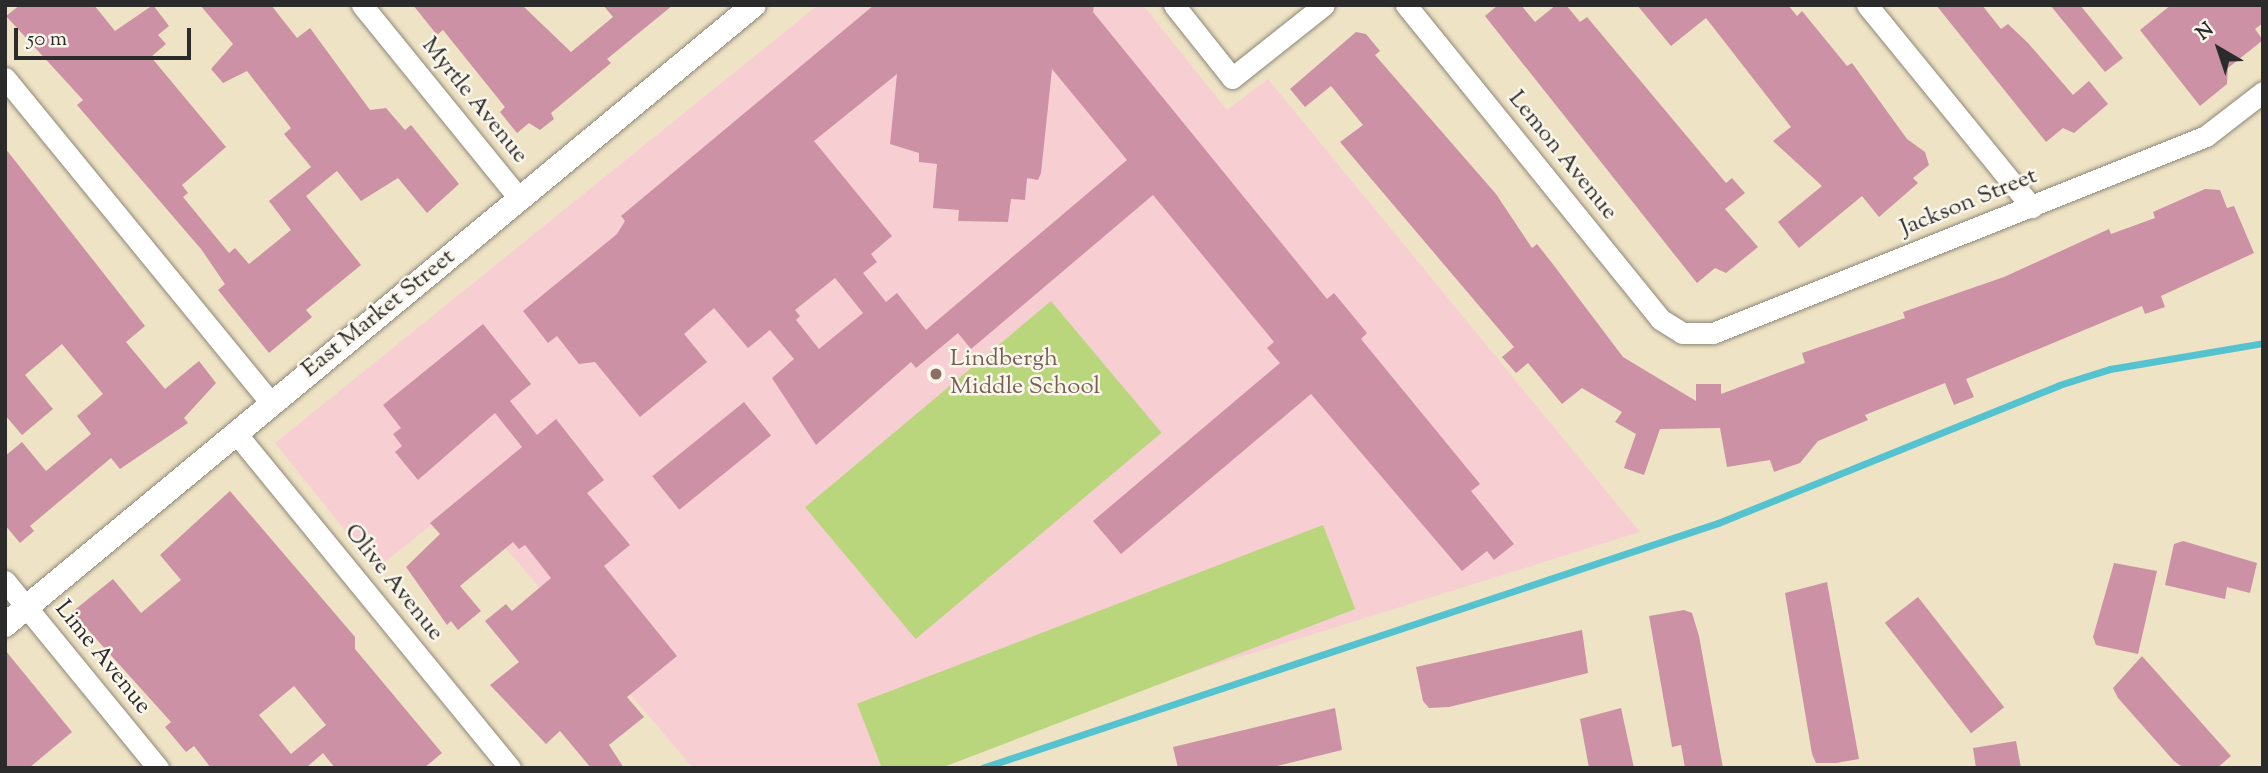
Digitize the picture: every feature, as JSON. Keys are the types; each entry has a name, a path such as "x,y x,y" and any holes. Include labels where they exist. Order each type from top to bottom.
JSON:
{"street":[{"name":"Myrtle Avenue","path":"362,5 519,198"},
{"name":"East Market Street","path":"5,625 271,402 754,5"},
{"path":"1174,5 1233,78 1324,5"},
{"name":"Lemon Avenue","path":"1406,5 1660,319 1682,333"},
{"path":"1867,5 2032,207"},
{"path":"5,78 271,402"},
{"name":"Jackson Street","path":"1682,333 1713,333 2206,136 2263,92"},
{"name":"Olive Avenue","path":"235,432 510,768"},
{"name":"Lime Avenue","path":"5,581 158,768"}],"shaded area":[{"name":"Lindbergh Middle School","path":"818,5 1143,5 1227,110 1268,79 1640,532 885,768 693,768 464,499 376,569 275,443"}],"green space":[{"path":"1051,301 1162,433 916,639 805,507"},
{"path":"1323,525 1355,609 941,768 882,768 857,704"}],"building":[{"path":"20,5 94,5 115,31 153,5 169,26 158,35 166,44 151,57 226,147 182,185 188,193 183,197 229,253 235,248 249,264 291,230 269,201 311,167 284,134 291,128 247,71 223,83 211,69 233,44 200,5 271,5 297,38 310,28 370,110 386,108 405,130 411,125 459,184 427,213 398,178 361,201 337,171 306,196 361,265 306,310 312,317 269,353 218,290 225,284 201,249 77,105 83,100 6,16"},
{"path":"413,5 522,5 571,52 613,17 603,5 673,5 607,59 611,63 551,113 554,119 540,130 529,123 517,133 500,112 505,107 443,30 437,35"},
{"path":"874,5 1094,5 1093,12 1327,299 1334,293 1367,333 1361,339 1480,484 1471,491 1514,544 1494,560 1487,551 1462,571 1311,394 1121,554 1093,521 1280,363 1267,348 1274,342 1153,195 971,349 958,333 916,368 911,362 816,445 772,378 794,359 770,330 748,348 714,308 684,334 707,362 640,417 595,362 579,364 557,336 548,343 523,311 617,234 625,221 621,216","holes":["1052,69 1127,160 926,330 897,293 886,302 863,273 877,262 871,254 892,236 814,141 897,74 890,144 919,153 919,162 937,164 933,208 959,210 958,221 1008,222 1011,199 1025,200 1027,178 1038,180 1041,173","835,278 863,313 819,349 796,320 800,316 795,310"]},
{"path":"1498,5 1521,5 1535,22 1556,5 1566,5 1580,22 1587,17 1726,183 1732,178 1745,193 1725,209 1758,247 1726,273 1715,268 1697,283 1485,16"},
{"path":"1637,5 1788,5 1797,16 1802,11 1847,66 1852,63 1907,139 1925,152 1929,165 1913,178 1918,183 1879,217 1862,196 1799,248 1778,222 1822,186 1773,141 1791,127 1706,18 1671,46"},
{"path":"1936,5 1982,5 2001,29 2008,24 2028,43 2073,95 2089,81 2108,104 2074,133 2063,128 2046,142"},
{"path":"2050,5 2080,5 2123,58 2105,72"},
{"path":"2171,5 2263,5 2263,23 2255,29 2263,40 2228,68 2227,84 2200,106 2140,30"},
{"path":"1356,32 1366,34 1380,51 1375,55 1496,194 1532,248 1537,244 1623,357 1696,401 1696,384 1721,384 1721,394 1805,363 1802,353 1905,318 1903,312 2004,277 2109,229 2111,234 2155,218 2153,212 2205,189 2220,190 2227,208 2234,206 2254,253 2161,296 2165,307 2145,314 2142,306 1966,379 1974,397 1954,405 1945,383 1865,415 1868,420 1818,441 1800,463 1774,472 1770,460 1727,467 1720,428 1660,429 1644,475 1624,468 1636,434 1615,422 1622,412 1582,388 1562,404 1528,363 1516,373 1502,357 1514,347 1340,142 1363,125 1331,86 1305,107 1290,89"},
{"path":"5,148 145,326 126,342 165,389 199,361 216,383 184,418 188,423 120,469 111,458 30,526 34,531 20,543 5,525 5,456 22,442 46,471 91,434 77,416 103,394 62,344 25,375 53,409 22,435 5,415"},
{"path":"483,324 531,384 510,401 537,435 556,419 604,480 587,493 630,545 604,566 677,656 627,697 644,717 609,745 624,768 591,768 560,731 546,744 490,685 519,662 485,621 506,604 512,611 551,578 525,545 519,549 513,542 460,586 481,611 458,630 451,621 447,625 406,567 440,534 430,523 522,447 495,413 418,480 395,452 402,446 393,434 401,428 383,405"},
{"path":"744,402 771,435 679,510 652,476"},
{"path":"230,491 355,637 355,649 442,753 424,768 335,768 323,753 306,768 211,768 194,746 186,752 165,727 171,722 72,612 113,579 141,613 181,580 160,555","holes":["294,686 326,725 291,754 259,715"]},
{"path":"2183,541 2257,563 2250,593 2227,587 2225,599 2165,585 2174,544"},
{"path":"2114,563 2157,571 2138,654 2096,645 2093,637"},
{"path":"1827,582 1859,759 1816,763 1812,754 1785,593"},
{"path":"1918,597 2004,707 1971,733 1885,623"},
{"path":"1684,610 1692,613 1699,636 1723,768 1685,768 1681,745 1672,747 1649,616"},
{"path":"1582,630 1588,673 1449,707 1429,708 1423,701 1416,667"},
{"path":"5,650 72,732 29,768 5,768"},
{"path":"2142,656 2231,756 2217,768 2184,768 2174,761 2118,698 2113,688"},
{"path":"1335,708 1342,750 1269,768 1178,768 1173,747"},
{"path":"1621,708 1634,768 1589,768 1580,719"},
{"path":"2016,741 2021,768 1976,768 1973,748"}],"waterway":[{"path":"982,768 1718,523 2059,385 2110,369 2263,343"}],"place":[{"name":"Lindbergh Middle School","path":"936,374"}]}
